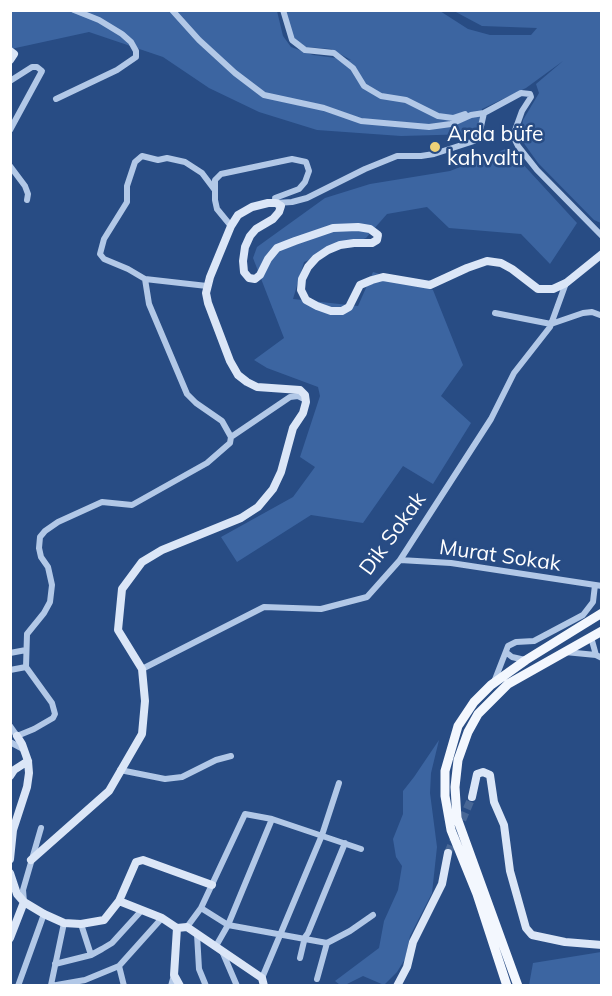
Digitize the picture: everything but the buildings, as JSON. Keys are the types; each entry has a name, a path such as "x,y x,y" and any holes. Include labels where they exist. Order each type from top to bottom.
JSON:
{"main road":[{"path":"507,986 477,894 451,830 445,796 445,771 458,726 474,702 493,684 526,660 602,613"},
{"path":"518,986 457,818 455,788 459,760 468,732 478,714 489,701 508,684 602,631"}],"street":[{"path":"56,99 117,70 136,57 136,51 131,42 122,34 99,20 74,10"},
{"path":"172,10 199,40 235,73 264,95 324,108 360,121 429,127 451,124 471,115 484,113 521,93 530,94 531,98 522,111 513,136 518,146 537,170 602,236"},
{"path":"283,10 292,40 305,50 334,53 354,68 364,86 381,96 406,100 438,116 453,118 474,111 484,113"},
{"path":"10,81 32,67 37,67 42,71 10,130"},
{"path":"31,860 109,791 142,734 145,701 142,669 118,630 122,589 142,562 162,550 241,518 258,507 273,489 293,428 303,412 306,400 300,390 257,387 238,375 230,361 208,303 207,286 238,214 252,207 307,198 364,169 397,156 427,155 474,141 479,135 484,113"},
{"path":"207,286 145,279 104,259 100,254 104,239 127,202 127,186 135,162 142,156 185,162 202,173 214,189"},
{"path":"231,226 218,209 214,189 215,180 221,174 292,159 306,162 309,171 305,182 299,189 275,198 276,203"},
{"path":"10,166 25,186 28,194 27,200"},
{"path":"276,203 281,206 279,212 273,219 256,229 244,247 244,272 249,279 255,279 260,275 268,259 278,248 333,228 358,226 378,235 377,240 372,243 340,245 328,250 308,267 302,279 301,290 306,300 331,311 342,311 349,307 360,285 372,279 383,277 430,285 467,267 487,261 501,263 512,269 538,289 553,289 566,283 602,254"},
{"path":"14,739 53,718 55,714 52,703 26,667 29,630 45,613 50,602 52,585 48,567 39,548 40,537 58,522 102,502 132,505 207,463 230,443 231,437 222,421 196,403 188,394 149,304 145,279"},
{"name":"Dik Sokak","path":"142,669 264,607 321,609 367,597 400,560 491,419 514,373 551,324 566,283"},
{"path":"495,314 551,324 583,313 592,312 600,315"},
{"path":"231,437 290,397 298,396 306,400"},
{"name":"Murat Sokak","path":"400,560 451,563 598,585 593,602 584,615 534,641 516,642 508,646 507,653"},
{"path":"591,638 599,656"},
{"path":"10,652 26,650"},
{"path":"565,652 599,656"},
{"path":"493,684 507,653 512,657 526,660"},
{"path":"10,670 26,667"},
{"path":"10,726 14,739 24,750 28,761 27,787 13,830 10,859"},
{"path":"120,770 165,779 182,777 216,760 231,756"},
{"path":"10,776 14,770 28,761"},
{"path":"472,796 477,774 483,772 490,775 494,802 504,825 510,871 526,928 532,935 565,942 602,945"},
{"path":"263,982 322,835 339,783"},
{"path":"187,927 201,908 245,814 272,819 361,849"},
{"path":"237,986 219,948 272,819"},
{"path":"10,938 24,902 23,890 40,828"},
{"path":"300,958 305,937 345,843"},
{"path":"397,986 406,967 413,942 442,884 448,853"},
{"path":"10,873 17,894 24,902 64,923 81,924 105,920 120,901 136,862 143,860 212,885"},
{"path":"120,901 162,918 177,928 187,927 263,982 272,986"},
{"path":"201,908 228,925 305,937 327,943 373,915"},
{"path":"55,964 91,955 112,943 142,910"},
{"path":"18,986 44,914"},
{"path":"64,923 51,985 85,980 119,966 162,918"},
{"path":"81,924 91,955"},
{"path":"173,983 177,928"},
{"path":"197,934 199,969 206,986"},
{"path":"317,979 327,943"},
{"path":"119,966 124,986"}],"shaded area":[{"path":"10,11 277,11 283,36 291,47 313,55 351,60 331,49 306,47 294,39 285,11 440,11 468,29 490,35 531,35 537,28 482,26 454,11 601,11 601,223 594,220 538,163 523,142 521,133 523,120 539,93 536,84 563,61 526,88 482,109 478,128 474,134 401,136 317,130 259,112 209,88 163,57 89,32 11,49"},
{"path":"508,148 577,223 550,264 521,234 449,228 427,207 387,214 366,238 304,262 293,299 358,306 373,272 433,290 463,365 441,396 471,423 433,484 403,466 363,523 311,515 237,562 221,537 293,497 315,467 300,457 320,396 318,387 267,368 254,360 284,338 253,258 257,247 325,198 370,184 450,171"},
{"path":"439,740 431,773 430,793 437,847 432,893 410,936 405,959 397,972 384,985 363,976 345,985 340,985 335,981 379,948 384,921 398,890 402,866 396,857 393,839 403,814 403,791"},
{"path":"601,952 601,985 529,985 533,963"}],"tunnel":[{"path":"448,853 472,797"}],"place":[{"name":"Arda büfe kahvaltı","path":"435,147"}]}
